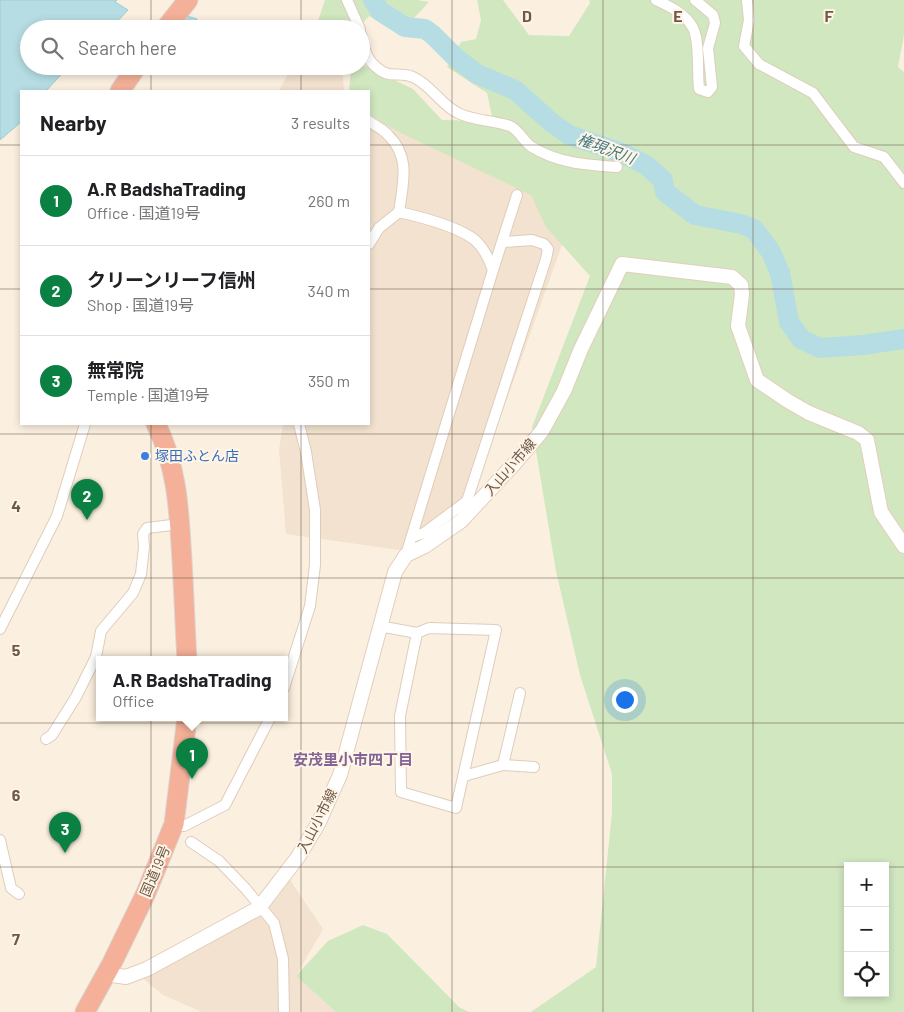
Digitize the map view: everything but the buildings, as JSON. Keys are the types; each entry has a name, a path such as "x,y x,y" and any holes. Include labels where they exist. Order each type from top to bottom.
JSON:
{"highway":[{"path":"172,20 188,0"},
{"path":"121,90 132,75"},
{"path":"156,425 170,458 176,480 187,656"},
{"name":"国道19号","path":"85,1012 146,893 174,824 187,721"}],"main road":[{"name":"入山小市線","path":"106,974 126,977 146,969 259,908 303,849 318,824 340,775 395,572 406,555 425,546 461,521 542,431 564,391 581,348 622,264 732,277 742,286 738,326 757,380 809,413 858,433 867,440 881,512 904,546"}],"street":[{"path":"346,0 356,20"},
{"path":"656,0 682,15 693,27 696,37 699,89 708,92 712,87 708,48 715,23 713,15 695,0"},
{"path":"747,0 749,20 744,46 759,64 813,93 854,147 884,157 904,183"},
{"path":"370,61 381,71 389,75 412,77 426,85 457,112 512,127 526,143 541,153 563,161 616,167"},
{"path":"370,126 387,133 399,147 404,163 403,188 399,212 379,228 370,242"},
{"path":"406,555 517,195"},
{"path":"399,212 428,219 470,237 487,256 493,270"},
{"path":"412,537 424,533 467,501 546,259 548,249 544,244 532,240 503,242"},
{"path":"0,629 57,516 85,425"},
{"path":"288,675 310,606 315,565 315,510 306,452 299,425"},
{"path":"96,656 101,631 133,592 141,574 144,547 143,534 147,528 180,524"},
{"path":"379,626 417,633 429,628 496,630 456,808 401,792 400,716 417,633"},
{"path":"46,739 52,735 76,697 96,657"},
{"path":"504,765 520,693"},
{"path":"174,824 184,826 225,805 268,721"},
{"path":"464,776 504,765 534,768"},
{"path":"0,840 11,888 19,894"},
{"path":"192,842 219,861 245,888 259,908 274,923 283,959 284,1012"}],"shaded area":[{"path":"287,75 343,75 344,90 280,90"},
{"path":"370,106 579,197 470,503 406,551 286,534 279,450 283,425 370,425"},
{"path":"288,877 323,929 296,976 336,1012 202,1012 163,995 141,977 256,912"}],"green space":[{"path":"325,0 417,0 429,2 400,33 369,16 366,20 318,20"},
{"path":"477,0 503,0 529,35 569,36 590,3 589,0 904,0 904,35 898,67 904,72 904,1012 531,1012 596,967 612,813 612,774 580,675 556,571 532,427 590,276 546,227 531,195 401,133 370,116 370,90 349,90 351,75 370,75 370,68 413,89 442,120 493,121 487,93 447,67 461,42 476,39 481,20"},
{"path":"363,925 387,934 459,1007 469,1012 336,1012 296,976 328,941"}],"water":[{"path":"0,0 117,0 115,2 128,10 119,20 20,20 20,75 61,75 47,90 20,90 20,123 0,140"},
{"path":"187,16 197,20 184,20"}],"waterway":[{"name":"権現沢川","path":"373,0 380,11 405,27 425,29 456,58 477,74 515,90 551,122 569,135 622,153 646,165 663,180 665,192 695,215 741,224 754,229 771,252 780,273 789,322 801,339 820,348 863,345 904,339"}],"place":[{"name":"塚田ふとん店","path":"145,456"},
{"name":"クリーンリーフ信州","path":"87,520"},
{"name":"A.R BadshaTrading","path":"192,779"},
{"name":"無常院","path":"65,853"}],"district":[{"name":"安茂里小市四丁目","path":"353,760"}]}
